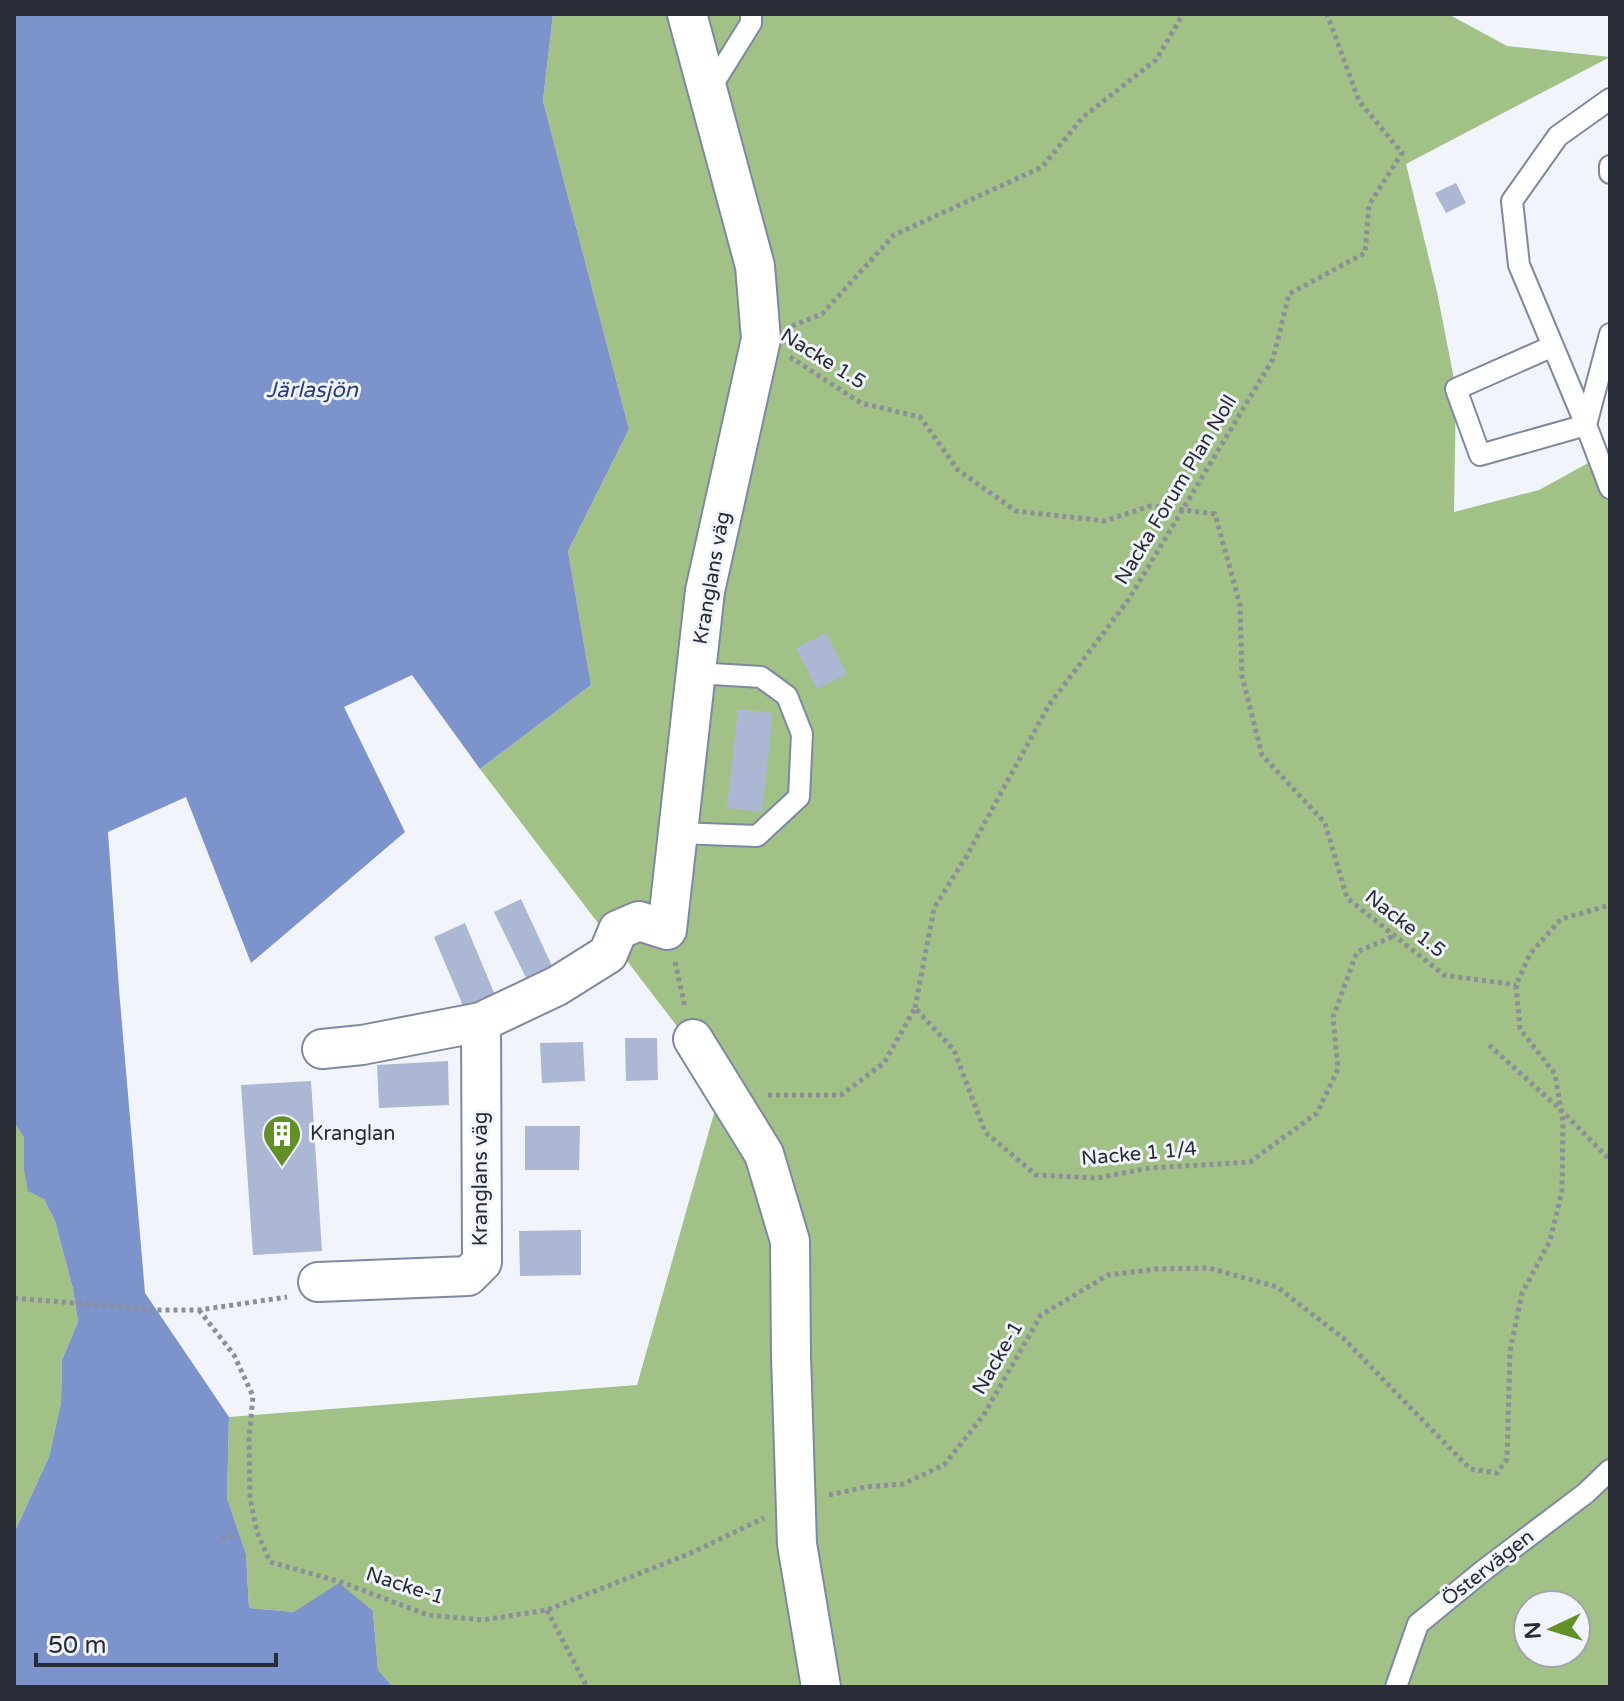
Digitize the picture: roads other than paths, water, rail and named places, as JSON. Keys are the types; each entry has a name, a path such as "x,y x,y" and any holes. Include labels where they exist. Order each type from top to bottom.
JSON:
{"street":[{"name":"Kranglans väg","path":"318,1282 468,1276 482,1262 481,1022 557,986 608,954 618,930 639,921 667,930 705,591 761,339 755,266 687,14"},
{"path":"322,1049 362,1045 481,1022"},
{"path":"693,1039 764,1154 790,1241 797,1544 821,1687"}],"lane":[{"path":"708,92 751,23 751,14"},
{"path":"1610,99 1558,136 1512,201 1519,265 1610,488"},
{"path":"1610,166 1610,173"},
{"path":"1586,425 1610,334"},
{"path":"1553,346 1456,389 1480,455 1586,425"},
{"path":"678,833 757,836 799,797 802,734 787,696 761,677 696,673"},
{"name":"Östervägen","path":"1396,1687 1418,1624 1586,1493 1610,1470"}],"water":[{"name":"Järlasjön","path":"14,14 553,14 543,101 629,429 568,551 591,685 480,769 412,675 344,707 405,832 251,963 186,797 108,832 145,1293 229,1417 227,1498 246,1554 249,1608 294,1612 339,1583 373,1611 378,1670 393,1687 14,1687 14,1533 49,1457 61,1403 62,1360 78,1322 73,1289 55,1221 44,1199 28,1191 24,1170 24,1138 14,1122"}],"place":[{"name":"Kranglan","path":"282,1168"}]}
